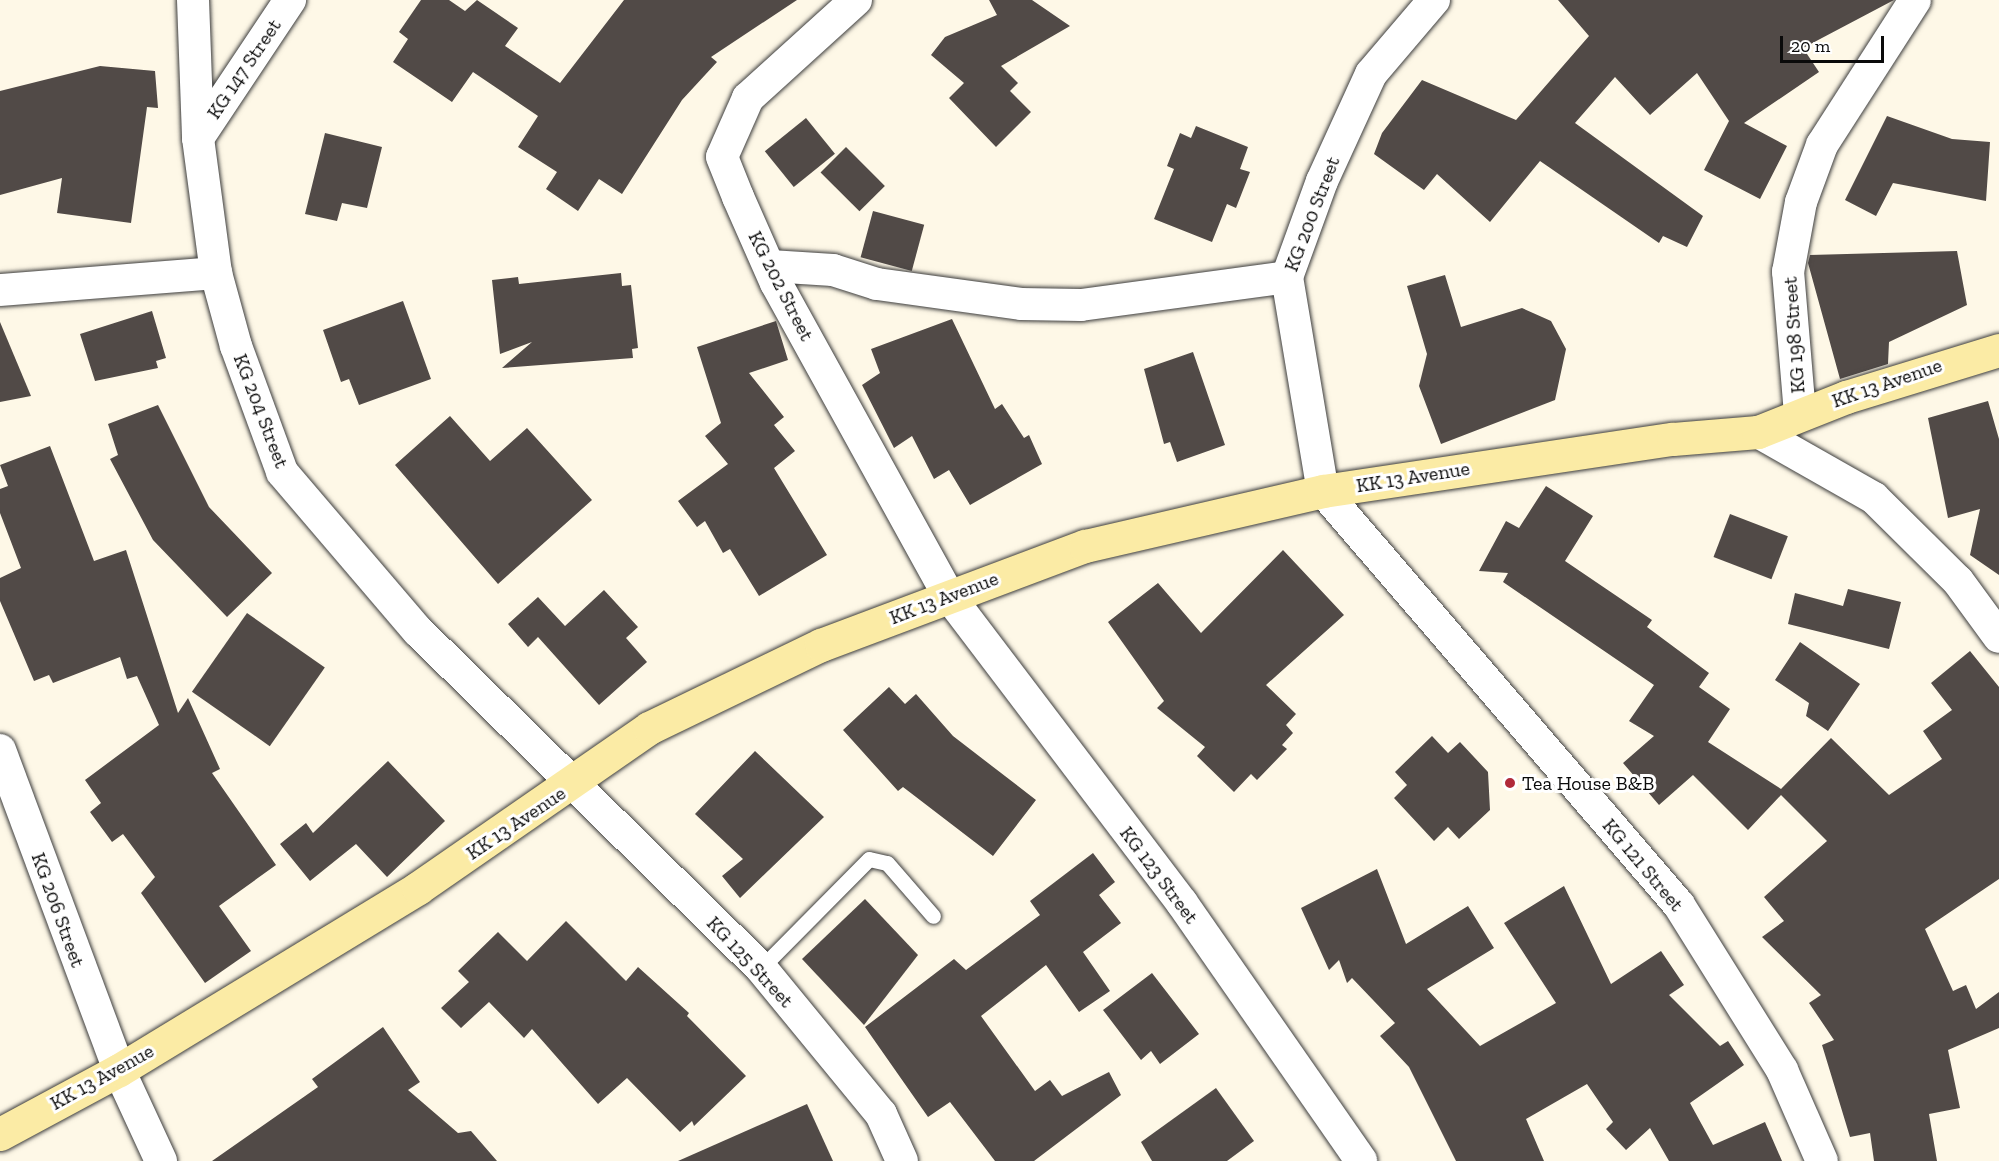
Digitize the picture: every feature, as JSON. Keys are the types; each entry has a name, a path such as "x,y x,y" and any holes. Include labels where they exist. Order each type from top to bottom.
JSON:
{"main road":[{"name":"KK 13 Avenue","path":"0,1134 119,1070 418,888 572,784 649,728 821,645 1085,546 1323,491 1673,439 1758,432 1800,414 1999,350"}],"street":[{"name":"KG 204 Street","path":"193,0 198,138 216,273 236,346 282,472 418,631 572,784"},
{"name":"KG 147 Street","path":"198,138 290,0"},
{"name":"KG 202 Street","path":"856,0 748,98 722,157 770,266 949,596"},
{"name":"KG 200 Street","path":"1323,491 1287,277 1322,181 1371,74 1434,0"},
{"name":"KG 198 Street","path":"1800,414 1788,272 1801,202 1822,145 1915,0"},
{"path":"770,266 833,270 877,284 1021,304 1081,305 1287,277"},
{"path":"0,290 216,273"},
{"path":"1758,432 1874,498 1958,581 1999,637"},
{"name":"KG 121 Street","path":"1323,491 1679,905 1782,1070 1822,1161"},
{"name":"KG 123 Street","path":"949,596 1182,903 1361,1161"},
{"name":"KG 206 Street","path":"0,750 119,1070 161,1161"},
{"name":"KG 125 Street","path":"572,784 761,969 881,1114 902,1161"}],"lane":[{"path":"761,969 869,859 887,863 933,916"}],"building":[{"path":"421,0 449,0 465,11 477,0 518,28 505,46 560,83 624,0 797,0 711,57 717,62 682,100 622,194 599,179 578,211 546,189 557,172 518,147 538,116 473,72 452,102 393,62 408,39 399,32"},
{"path":"989,0 1032,0 1070,26 1001,66 1018,83 1010,91 1031,112 996,147 949,98 964,83 931,55 945,37 997,15"},
{"path":"1558,0 1894,0 1803,48 1819,72 1744,123 1787,146 1760,199 1704,170 1729,121 1697,73 1650,115 1615,77 1575,123 1703,216 1687,247 1663,236 1659,243 1540,161 1490,222 1437,174 1424,190 1374,154 1382,133 1422,80 1516,120 1589,36"},
{"path":"100,66 155,71 158,108 147,107 131,223 57,213 62,178 0,195 0,91"},
{"path":"1887,116 1952,139 1990,142 1986,201 1893,183 1876,216 1845,200"},
{"path":"806,118 835,154 794,187 765,151"},
{"path":"1196,126 1248,147 1240,169 1250,172 1236,208 1227,204 1212,242 1154,219 1174,169 1167,166 1180,133 1191,138"},
{"path":"325,133 382,147 367,208 342,203 337,221 305,214"},
{"path":"846,147 885,186 859,211 821,172"},
{"path":"873,211 924,225 912,271 861,257"},
{"path":"1957,251 1967,305 1889,342 1888,364 1840,379 1808,263 1810,255"},
{"path":"621,273 622,286 631,285 638,348 632,349 633,358 502,368 532,342 500,354 492,280 518,277 519,284"},
{"path":"1445,275 1461,327 1522,308 1551,321 1566,349 1555,400 1441,444 1419,386 1427,354 1407,286"},
{"path":"403,301 431,379 359,405 349,379 341,382 323,330"},
{"path":"152,311 166,358 156,361 158,368 95,381 80,334"},
{"path":"952,319 995,409 1002,404 1024,438 1029,435 1042,464 970,505 949,470 934,479 912,436 894,448 862,385 880,373 871,349"},
{"path":"776,321 788,360 749,373 784,417 774,425 795,451 774,468 827,555 759,596 730,549 723,553 705,521 697,527 678,501 728,464 705,436 721,423 697,347"},
{"path":"0,322 31,396 0,402"},
{"path":"1193,352 1225,445 1177,462 1170,442 1164,444 1144,369"},
{"path":"1988,401 1999,439 1999,575 1970,555 1980,509 1948,518 1928,418"},
{"path":"158,405 209,507 272,573 227,617 153,540 110,459 118,455 108,424"},
{"path":"450,416 490,461 527,428 592,500 498,584 395,465"},
{"path":"50,446 94,561 126,550 178,713 188,698 220,769 212,773 276,865 219,906 251,951 205,983 141,893 155,877 123,834 112,842 90,812 101,803 85,780 159,725 137,676 127,679 120,657 53,683 49,675 34,681 0,601 0,578 21,568 0,513 0,489 8,486 0,465"},
{"path":"1546,486 1593,516 1565,561 1652,620 1647,627 1709,673 1699,687 1730,709 1708,742 1781,789 1831,738 1889,795 1942,759 1923,731 1952,710 1931,683 1970,651 1999,687 1999,879 1925,929 1953,991 1966,985 1976,1009 1999,992 1999,1028 1948,1050 1960,1108 1929,1114 1937,1161 1874,1161 1870,1133 1850,1137 1822,1045 1834,1040 1809,1003 1821,995 1762,937 1784,921 1764,897 1827,841 1781,795 1748,830 1693,775 1659,805 1623,763 1654,736 1629,721 1654,685 1503,582 1508,573 1479,571 1506,521 1519,528"},
{"path":"1730,514 1788,536 1771,579 1714,557"},
{"path":"1283,550 1344,615 1266,685 1296,714 1286,725 1293,733 1282,745 1287,749 1257,780 1251,774 1234,792 1197,756 1205,747 1157,708 1164,701 1108,622 1158,583 1201,633"},
{"path":"1848,589 1901,602 1889,649 1788,624 1795,593 1843,606"},
{"path":"604,590 638,627 626,638 647,662 599,705 538,637 528,647 508,624 538,597 565,626"},
{"path":"247,613 325,667 270,746 192,692"},
{"path":"1800,642 1860,684 1828,731 1806,716 1809,703 1775,680"},
{"path":"889,687 905,704 916,694 953,736 1036,800 993,856 903,787 898,791 843,730"},
{"path":"1432,736 1448,753 1460,742 1488,772 1490,810 1459,839 1448,827 1434,841 1394,798 1407,785 1395,772"},
{"path":"755,751 824,817 740,898 722,876 743,859 695,814"},
{"path":"388,761 445,821 387,877 356,844 310,881 280,844 306,823 313,833"},
{"path":"1093,853 1115,882 1099,895 1121,923 1083,952 1110,991 1079,1012 1046,965 981,1016 1035,1091 1050,1080 1062,1096 1109,1072 1121,1095 1034,1161 995,1161 950,1102 928,1117 865,1027 954,959 966,970 1040,915 1030,901"},
{"path":"1377,869 1406,944 1468,906 1494,948 1427,989 1480,1046 1556,1003 1504,923 1564,886 1611,984 1661,951 1684,985 1669,995 1720,1046 1728,1041 1744,1065 1690,1103 1713,1145 1765,1122 1782,1161 1669,1161 1650,1128 1626,1150 1606,1129 1613,1122 1587,1084 1526,1119 1544,1161 1456,1161 1409,1067 1380,1036 1395,1023 1352,978 1347,983 1339,960 1329,970 1301,908"},
{"path":"865,899 918,955 864,1025 802,959"},
{"path":"566,921 626,981 638,967 689,1013 687,1016 746,1076 694,1126 692,1121 680,1132 627,1078 598,1104 532,1029 524,1038 489,1002 461,1028 441,1008 469,982 458,971 498,932 527,961"},
{"path":"1152,973 1199,1034 1160,1064 1151,1051 1141,1060 1103,1010"},
{"path":"383,1027 420,1082 408,1090 458,1133 471,1131 497,1161 212,1161 318,1087 312,1079"},
{"path":"1216,1088 1254,1141 1227,1161 1152,1161 1141,1142"},
{"path":"807,1104 833,1161 678,1161"}],"place":[{"name":"Tea House B&B","path":"1510,783"}]}
